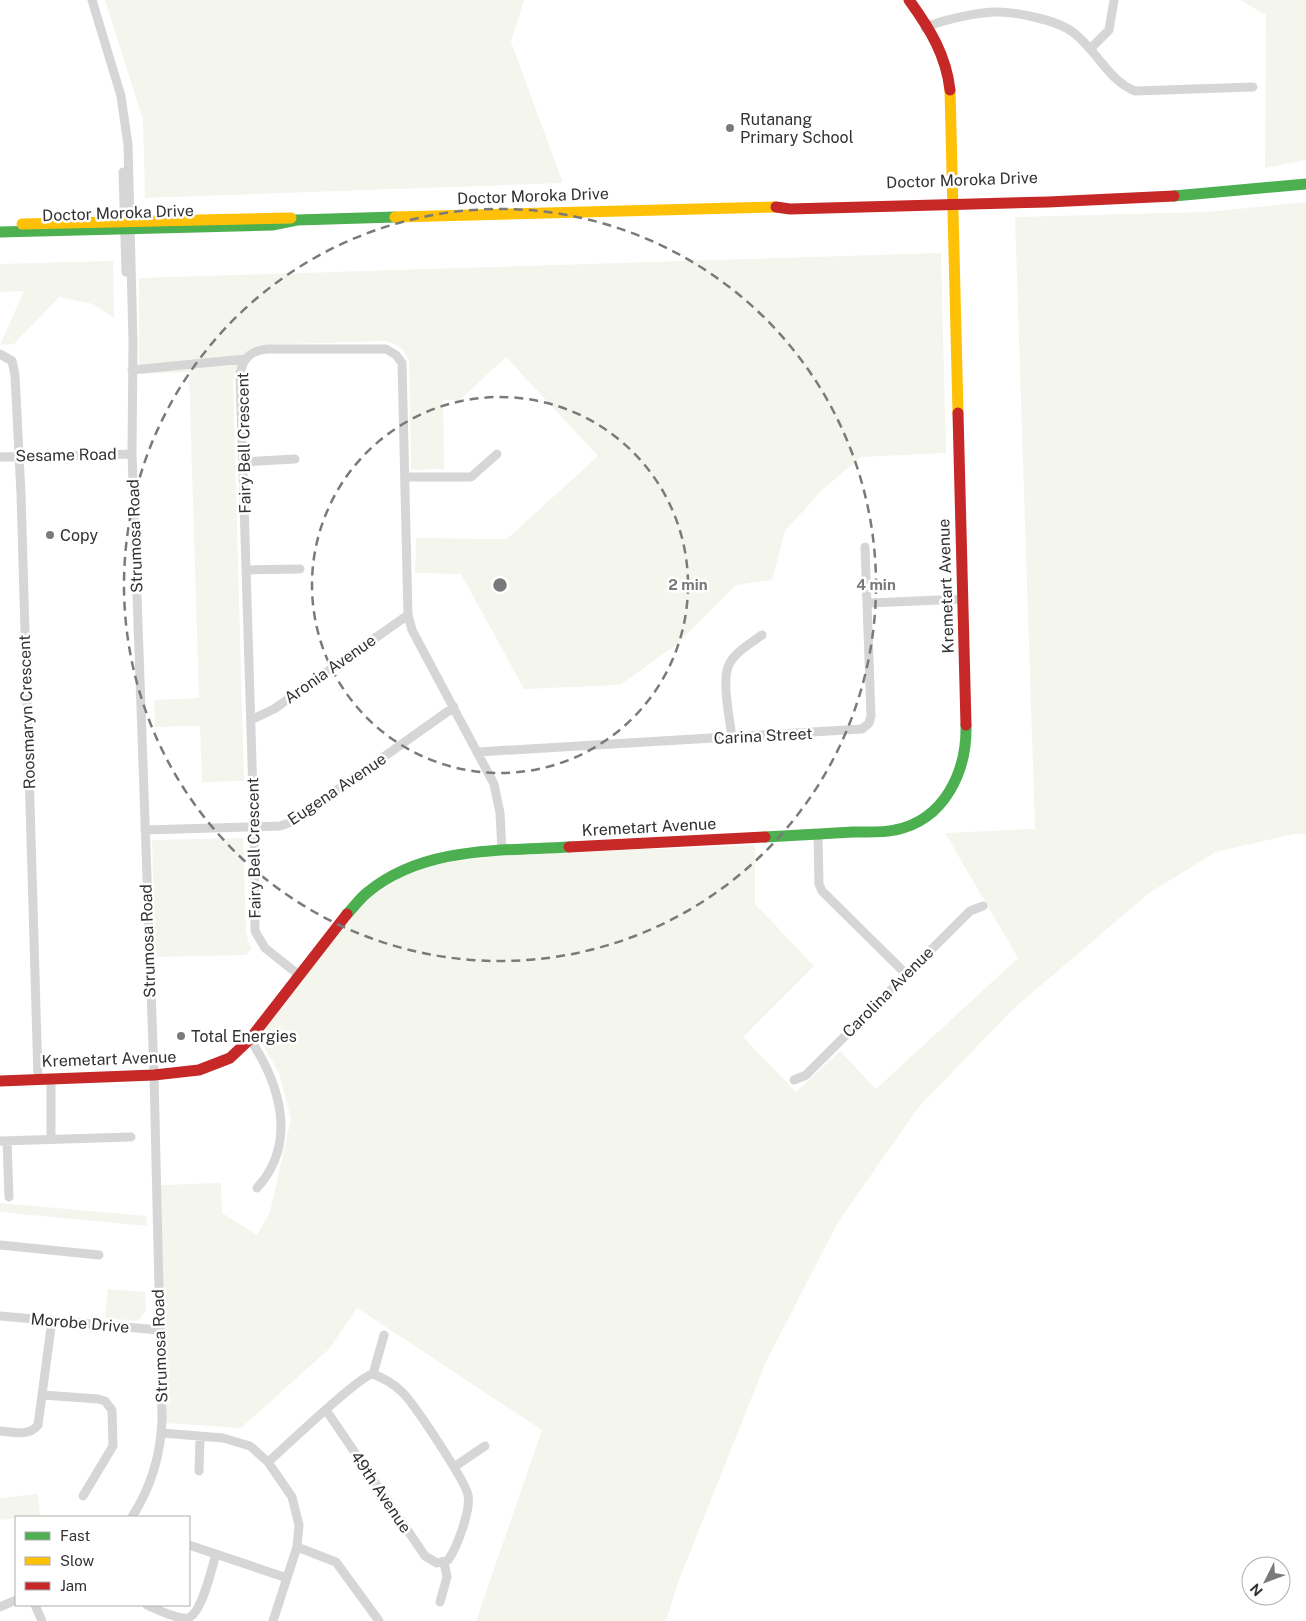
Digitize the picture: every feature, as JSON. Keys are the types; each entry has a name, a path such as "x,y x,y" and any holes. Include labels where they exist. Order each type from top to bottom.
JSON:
{"street":[{"name":"Strumosa Road","path":"92,0 121,96 125,131 122,145 128,224 132,454 154,1075 162,1433 156,1466 143,1498 133,1516"},
{"name":"Kremetart Avenue","path":"0,1081 38,1078 154,1075 199,1070 218,1064 239,1050 250,1039 359,900 396,874 428,860 452,855 502,851 895,830 937,809 955,785 964,762 966,742 956,370 952,357 949,201 941,70 925,23 910,0"},
{"path":"1091,48 1109,30 1114,0"},
{"path":"925,23 981,14 1004,13 1044,20 1073,32 1091,48 1119,82 1135,91 1253,87"},
{"name":"Doctor Moroka Drive","path":"0,232 280,217 297,220 769,206 782,202 1136,199 1156,196 1242,192 1306,184"},
{"name":"Doctor Moroka Drive","path":"0,225 128,224"},
{"name":"Fairy Bell Crescent","path":"299,975 265,948 255,931 254,827 240,374 245,359 254,351 268,349 386,349 392,351 400,359 403,371 408,615 412,630 478,752 498,797 502,851"},
{"name":"Roosmaryn Crescent","path":"0,354 8,358 14,366 38,1078"},
{"path":"132,370 245,359"},
{"name":"Sesame Road","path":"0,457 132,454"},
{"path":"406,477 471,477 497,454"},
{"path":"243,462 295,460"},
{"name":"Carina Street","path":"478,752 859,730 867,725 871,716 865,547"},
{"path":"247,570 300,569"},
{"path":"868,603 963,599"},
{"name":"Aronia Avenue","path":"251,720 274,709 408,615"},
{"path":"732,738 726,679 728,666 737,654 762,635"},
{"name":"Eugena Avenue","path":"145,830 280,826 298,818 454,707"},
{"path":"818,834 819,884 822,891 906,974"},
{"name":"Carolina Avenue","path":"794,1080 806,1075 970,911 983,906"},
{"path":"250,1039 269,1070 282,1117 280,1136 270,1170 257,1188"},
{"path":"51,1078 51,1139"},
{"path":"9,1197 4,1141 132,1137"},
{"path":"0,1246 99,1255"},
{"name":"Morobe Drive","path":"0,1316 159,1330"},
{"path":"0,1431 26,1433 35,1430 40,1421 52,1320"},
{"path":"373,1374 384,1335"},
{"path":"268,1462 363,1378 373,1374 403,1392 454,1467 466,1489 468,1506 455,1548 448,1560 444,1562 447,1577 440,1602"},
{"path":"43,1395 98,1399 105,1401 112,1410 111,1452 83,1496"},
{"name":"49th Avenue","path":"326,1410 424,1556 437,1563 444,1562"},
{"path":"162,1433 241,1442 260,1453 268,1462 296,1506 299,1525 296,1547 273,1621"},
{"path":"199,1471 200,1437"},
{"path":"454,1467 485,1446"},
{"path":"190,1545 287,1578"},
{"path":"296,1547 336,1562 379,1621"},
{"path":"150,1606 183,1618 194,1614 199,1607 216,1554"},
{"path":"0,1607 15,1600"},
{"path":"35,1606 42,1621"}],"shaded area":[{"path":"105,0 524,0 511,42 563,183 145,198 143,120"},
{"path":"1240,0 1306,0 1306,160 1265,168 1266,15"},
{"path":"1306,202 1306,834 1294,834 1216,852 1149,893 1011,1011 918,1108 838,1222 765,1364 679,1580 666,1621 476,1621 542,1430 357,1308 329,1349 241,1428 165,1423 161,1185 221,1183 222,1213 257,1235 270,1212 291,1119 279,1073 258,1037 361,904 399,878 430,865 503,855 755,845 755,904 814,966 743,1037 796,1092 840,1051 876,1089 1018,958 945,833 1035,829 1015,217 1206,212"},
{"path":"941,253 946,453 861,457 823,489 785,531 772,580 736,585 677,644 620,685 524,689 461,574 415,573 416,538 507,539 598,456 506,357 460,400 443,400 444,469 411,470 409,361 400,348 386,341 258,345 241,360 233,381 244,781 202,782 200,726 155,727 154,700 199,698 189,372 139,374 139,278"},
{"path":"113,261 114,318 93,304 59,297 14,344 0,345 24,291 0,292 0,264"},
{"path":"243,838 246,930 248,941 252,948 246,955 155,957 152,840"},
{"path":"0,1203 146,1216 147,1226 0,1212"},
{"path":"108,1289 145,1292 146,1310 138,1321 105,1318"},
{"path":"38,1494 40,1515 15,1516 15,1518 0,1520 0,1498"}],"traffic: fast":[{"path":"1174,196 1306,184"},
{"path":"0,232 272,225 297,220 395,217"},
{"path":"765,837 885,832 912,825 940,805 950,791 962,759 966,725"},
{"path":"347,914 365,894 390,877 413,866 464,854 569,847"}],"traffic: slow":[{"path":"950,90 958,413"},
{"path":"395,217 776,207"},
{"path":"22,224 291,218"}],"traffic: jam":[{"path":"909,0 924,21 936,43 945,65 950,90"},
{"path":"776,207 790,209 1048,202 1174,196"},
{"path":"958,413 966,725"},
{"path":"569,847 765,837"},
{"path":"0,1081 154,1075 199,1070 230,1058 250,1039 347,914"}],"place":[{"name":"Rutanang Primary School","path":"730,128"},
{"name":"Copy","path":"50,535"},
{"name":"Total Energies","path":"181,1036"}]}
